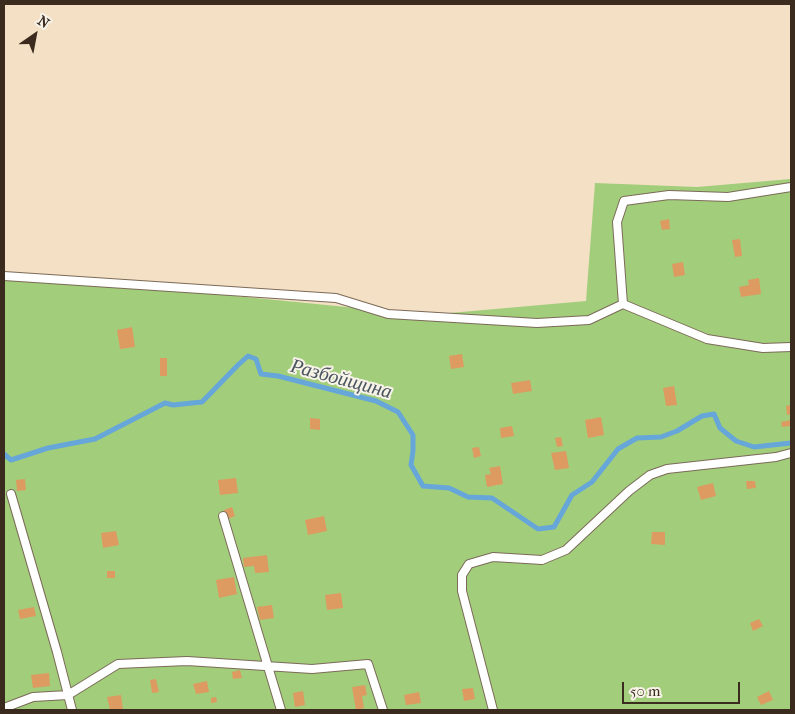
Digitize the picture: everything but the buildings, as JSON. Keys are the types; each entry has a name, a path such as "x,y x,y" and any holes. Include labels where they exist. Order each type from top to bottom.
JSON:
{"lane":[{"path":"623,304 617,222 624,201 668,195 728,196 791,186"},
{"path":"4,276 336,298 388,314 537,323 589,320 623,304 707,339 763,348 791,347"},
{"path":"493,710 462,590 462,575 469,564 493,557 542,560 566,550 629,490 650,475 667,469 776,457 791,453"},
{"path":"11,494 72,710"},
{"path":"222,516 281,710"},
{"path":"4,708 33,697 68,695 118,664 187,661 312,669 368,664 383,710"}],"green space":[{"path":"791,179 791,710 4,710 4,273 427,315 586,301 595,183 697,187"}],"waterway":[{"name":"Разбойщина","path":"4,454 11,460 48,448 95,439 165,403 173,405 202,402 248,356 256,359 261,374 278,376 376,401 398,412 413,435 411,465 423,486 449,488 468,497 492,498 538,529 554,527 572,495 592,482 618,449 637,438 661,437 677,431 702,416 714,414 720,428 736,441 754,447 791,443"}]}
